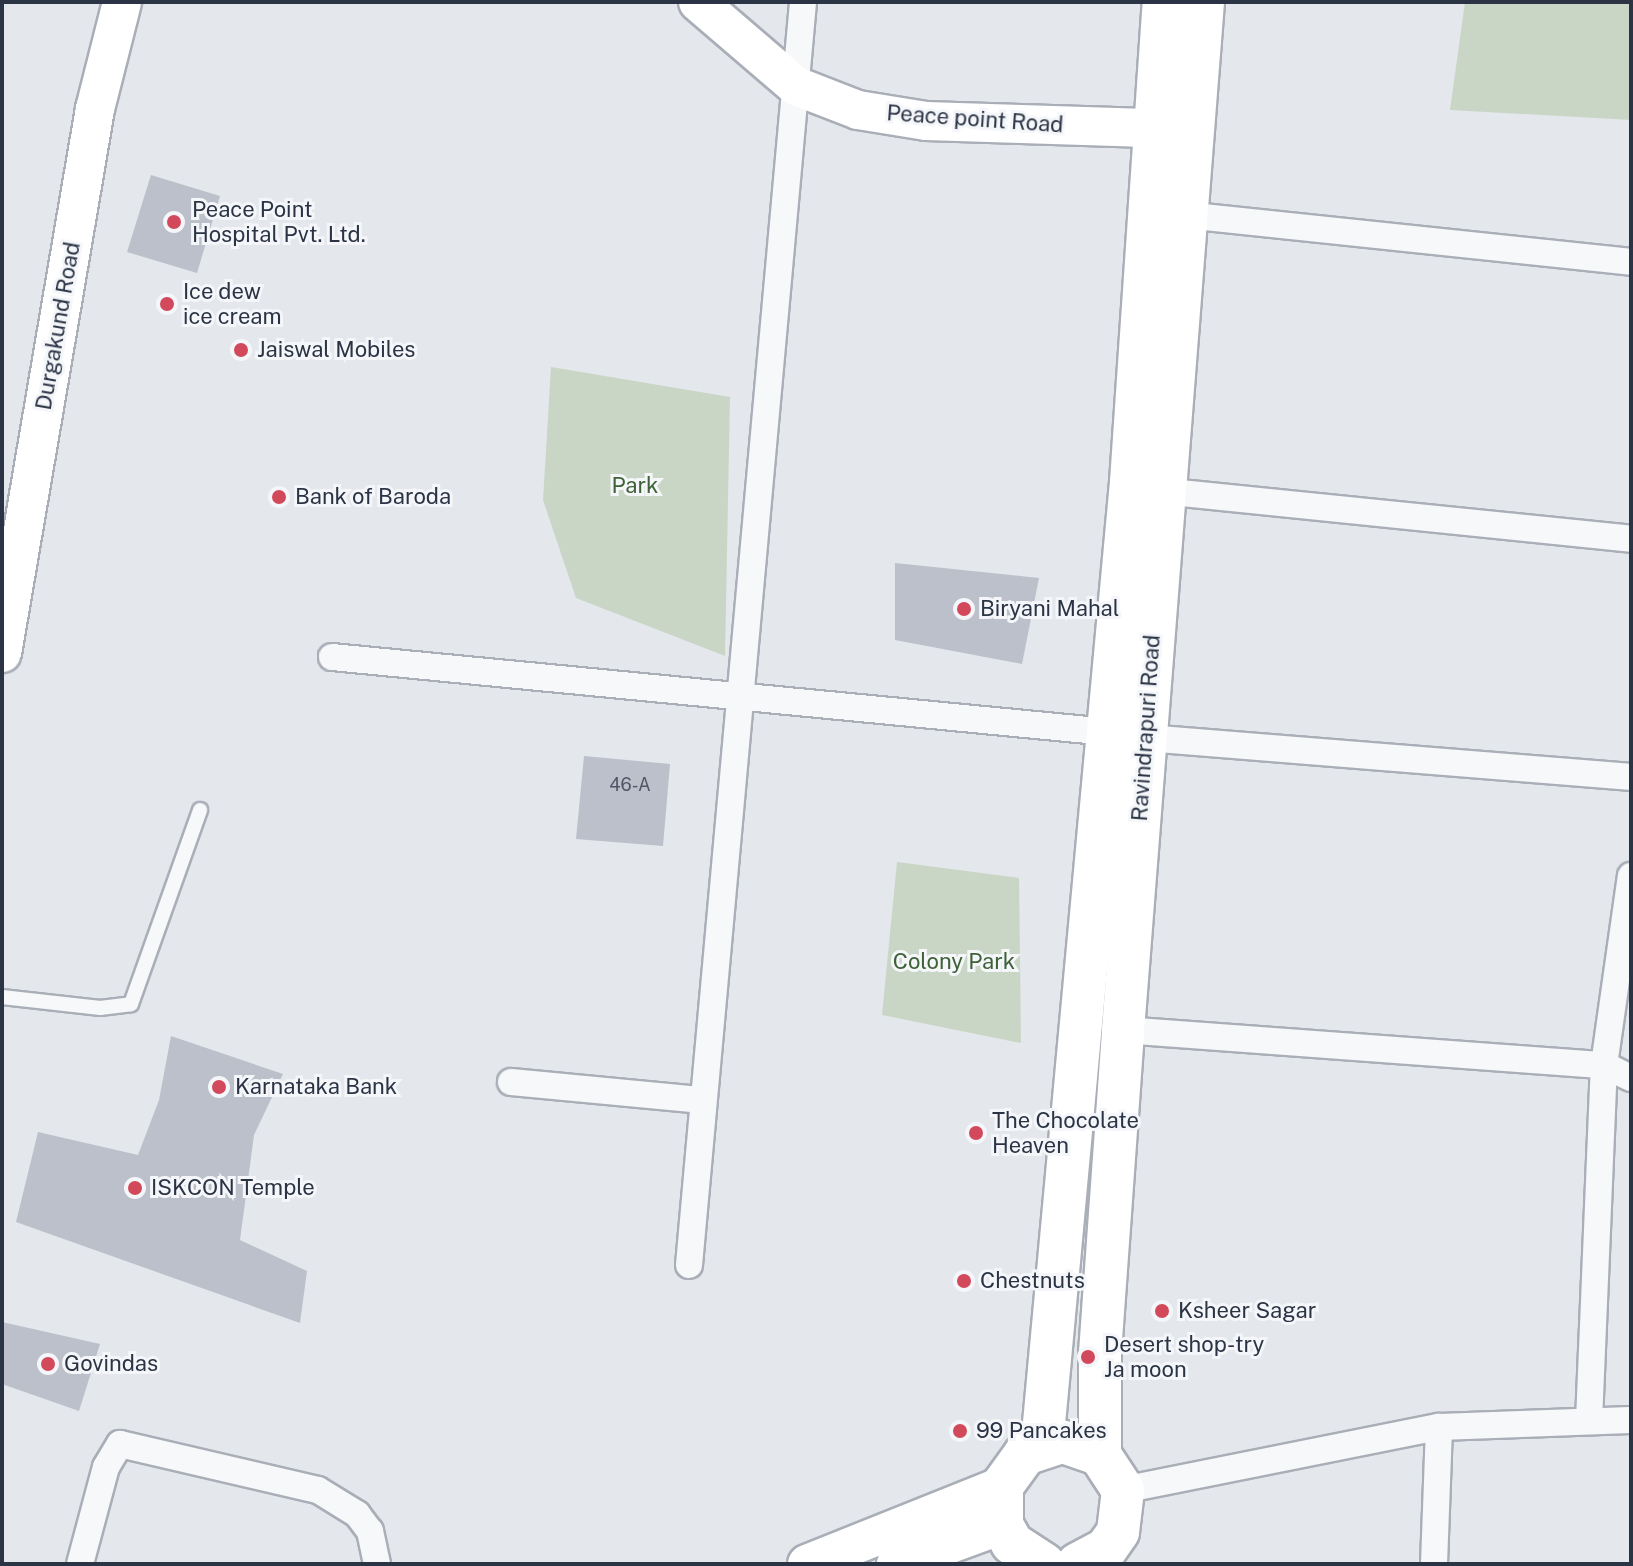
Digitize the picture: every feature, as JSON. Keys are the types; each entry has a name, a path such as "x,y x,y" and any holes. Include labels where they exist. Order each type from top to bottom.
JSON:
{"main road":[{"name":"Ravindrapuri Road","path":"1042,1445 1127,735 1161,491 1185,215 1174,128 1164,2"},
{"name":"Ravindrapuri Road","path":"1100,1455 1100,1353 1123,1030 1127,735 1174,128 1203,2"},
{"path":"1020,1539 1010,1468 1042,1445 1073,1444 1100,1455 1123,1490 1118,1532 1095,1559"}],"street":[{"name":"Durgakund Road","path":"2,653 95,109 122,2"},
{"name":"Peace point Road","path":"698,2 796,86 858,110 926,121 1174,128"},
{"path":"689,1265 700,1100 744,693 803,2"},
{"path":"1185,215 1631,262"},
{"path":"1161,491 1631,539"},
{"path":"332,657 744,693 1127,735 1631,777"},
{"path":"1589,1421 1604,1065 1631,876"},
{"path":"1123,1030 1604,1065 1631,1078"},
{"path":"511,1082 700,1100"},
{"path":"1123,1490 1439,1427 1631,1420"},
{"path":"1434,1564 1439,1427"},
{"path":"80,1564 106,1467 120,1444 318,1490 357,1514 370,1531 377,1564"},
{"path":"807,1564 1020,1539"},
{"path":"896,1564 1020,1539"}],"lane":[{"path":"2,997 100,1008 131,1004 200,810"}],"green space":[{"path":"1465,2 1631,2 1631,120 1450,110"},
{"name":"Park","path":"551,367 730,397 725,656 576,598 543,500"},
{"name":"Colony Park","path":"897,862 1019,878 1021,1043 882,1015"}],"building":[{"path":"151,175 220,196 197,273 127,252"},
{"name":"Biryani Mahal","path":"895,563 1039,578 1022,664 895,640"},
{"path":"584,756 670,764 663,846 576,839"},
{"name":"ISKCON Temple","path":"171,1036 283,1074 254,1135 240,1240 307,1271 300,1323 16,1222 38,1132 138,1155 159,1100"},
{"name":"Govindas","path":"2,1322 100,1344 79,1411 2,1384"}],"place":[{"name":"Peace Point Hospital Pvt. Ltd.","path":"174,222"},
{"name":"Ice dew ice cream","path":"167,304"},
{"name":"Jaiswal Mobiles","path":"241,350"},
{"name":"Bank of Baroda","path":"279,497"},
{"name":"Biryani Mahal","path":"964,609"},
{"name":"Karnataka Bank","path":"219,1087"},
{"name":"The Chocolate Heaven","path":"976,1133"},
{"name":"ISKCON Temple","path":"135,1188"},
{"name":"Chestnuts","path":"964,1281"},
{"name":"Ksheer Sagar","path":"1162,1311"},
{"name":"Desert shop-try Ja moon","path":"1088,1357"},
{"name":"Govindas","path":"48,1364"},
{"name":"99 Pancakes","path":"960,1431"}]}
